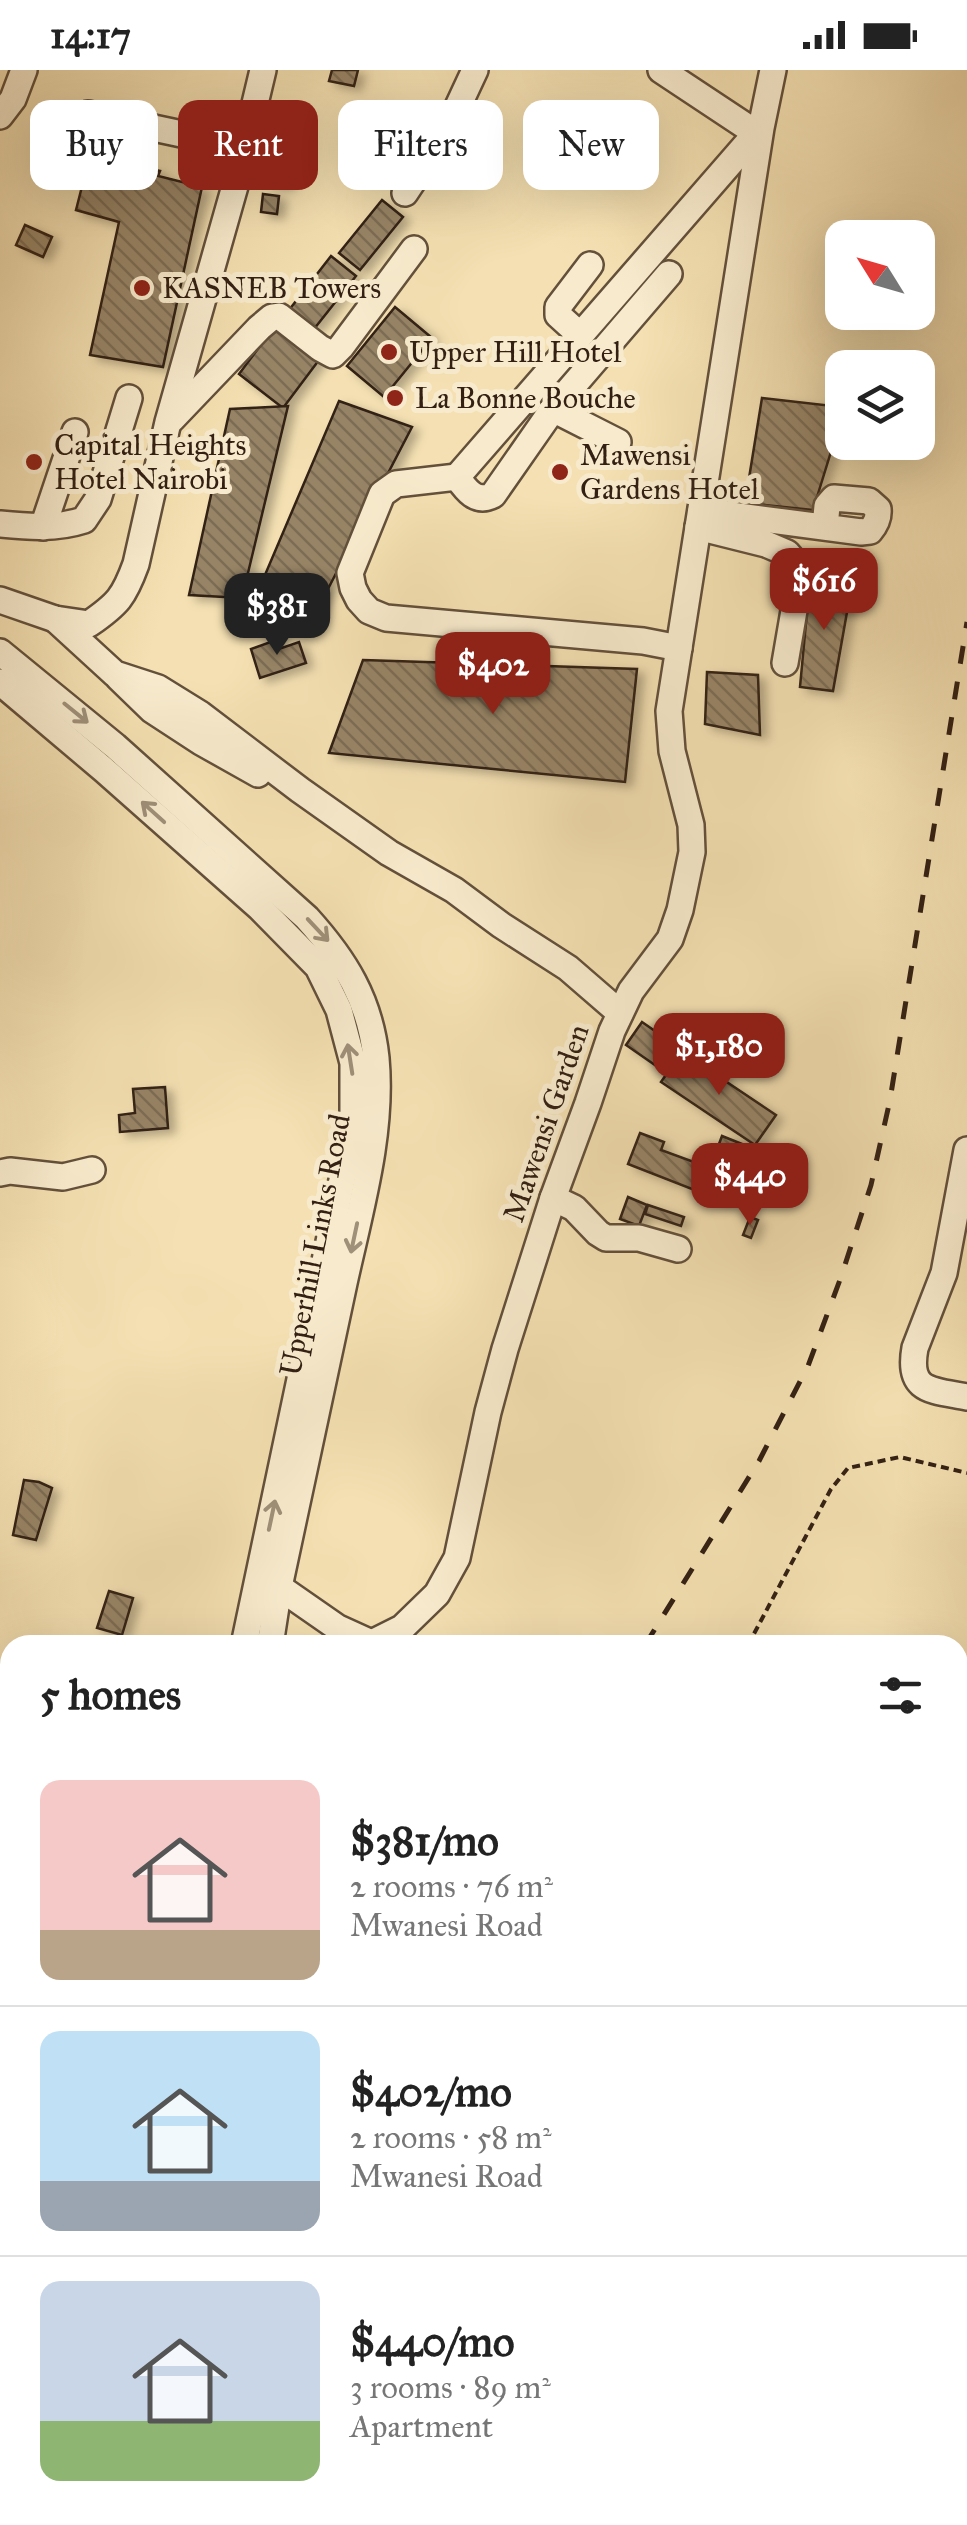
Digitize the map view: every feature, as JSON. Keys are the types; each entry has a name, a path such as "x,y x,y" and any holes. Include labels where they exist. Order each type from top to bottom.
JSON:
{"street":[{"path":"0,116 24,70"},
{"path":"0,600 55,619 89,624 116,605 128,587 263,70"},
{"path":"404,193 447,130 475,70"},
{"path":"661,70 758,131 457,476 396,484 382,494 350,573 353,588 369,611 386,618 642,641 679,648"},
{"name":"Mawensi Garden","path":"386,1635 402,1628 436,1594 456,1558 488,1412 553,1198 620,1013 670,939 680,910 692,852 691,825 672,751 670,712 758,131 773,70"},
{"path":"168,422 272,317 279,316 332,355 342,347 414,249"},
{"path":"580,336 558,316 558,308 590,265"},
{"path":"457,476 476,497 493,495 554,410 668,274"},
{"path":"0,524 44,527 84,520 98,499 129,398"},
{"path":"554,410 618,442"},
{"path":"44,527 74,432"},
{"path":"700,519 826,527"},
{"path":"700,519 787,553 798,568 785,663"},
{"path":"55,619 115,674 158,688 200,714 389,853 454,890 501,926 568,968 620,1013"},
{"name":"Upperhill Links Road","path":"0,652 115,746 307,918 330,942 355,980 367,1015 376,1058 374,1140 268,1584 248,1635"},
{"name":"Upperhill Links Road","path":"0,682 104,768 260,908 318,967 340,1010 353,1064 353,1128 268,1584 270,1635"},
{"path":"967,1150 944,1272 912,1360 914,1378 920,1384 967,1397"},
{"path":"0,1174 10,1170 63,1177 92,1170"},
{"path":"553,1198 574,1208 606,1238 639,1238 678,1248"},
{"path":"268,1584 350,1635"}],"path":[{"path":"753,1635 831,1489 848,1468 900,1457 967,1473"}],"building":[{"path":"332,70 358,70 354,86 329,81"},
{"name":"KASNEB Towers","path":"158,176 178,181 178,190 201,190 163,367 90,355 119,222 76,210 81,190 158,190"},
{"path":"263,194 279,196 277,214 261,212"},
{"path":"382,200 403,217 360,270 339,253"},
{"path":"25,225 52,237 43,257 16,245"},
{"path":"331,256 356,276 314,329 289,310"},
{"name":"Upper Hill Hotel","path":"395,307 432,338 384,397 347,366"},
{"path":"278,322 322,356 283,408 239,374"},
{"path":"762,398 825,405 825,460 828,460 813,510 745,503"},
{"path":"339,401 412,427 316,612 259,589"},
{"path":"288,406 242,598 189,595 230,409"},
{"path":"810,580 852,584 833,691 800,687"},
{"path":"276,640 279,649 299,642 306,663 260,678 251,649"},
{"path":"363,660 637,669 625,782 329,753"},
{"path":"707,672 758,675 760,735 705,724"},
{"path":"642,1022 681,1049 665,1072 626,1045"},
{"path":"682,1052 776,1115 755,1145 661,1082"},
{"path":"165,1087 168,1128 120,1132 119,1115 135,1113 133,1089"},
{"path":"640,1133 664,1142 661,1150 710,1168 722,1136 747,1146 725,1202 628,1164"},
{"path":"628,1197 647,1205 639,1226 620,1219"},
{"path":"648,1205 684,1217 681,1226 645,1214"},
{"path":"750,1217 758,1220 751,1238 743,1235"},
{"path":"24,1480 52,1488 36,1540 13,1535"},
{"path":"109,1591 133,1598 122,1635 97,1628"}],"railway":[{"path":"651,1635 759,1461 808,1366 871,1185 890,1100 967,622"}],"place":[{"name":"KASNEB Towers","path":"142,288"},
{"name":"Upper Hill Hotel","path":"389,352"},
{"name":"La Bonne Bouche","path":"395,398"},
{"name":"Capital Heights Hotel Nairobi","path":"34,462"},
{"name":"Mawensi Gardens Hotel","path":"560,472"}]}
